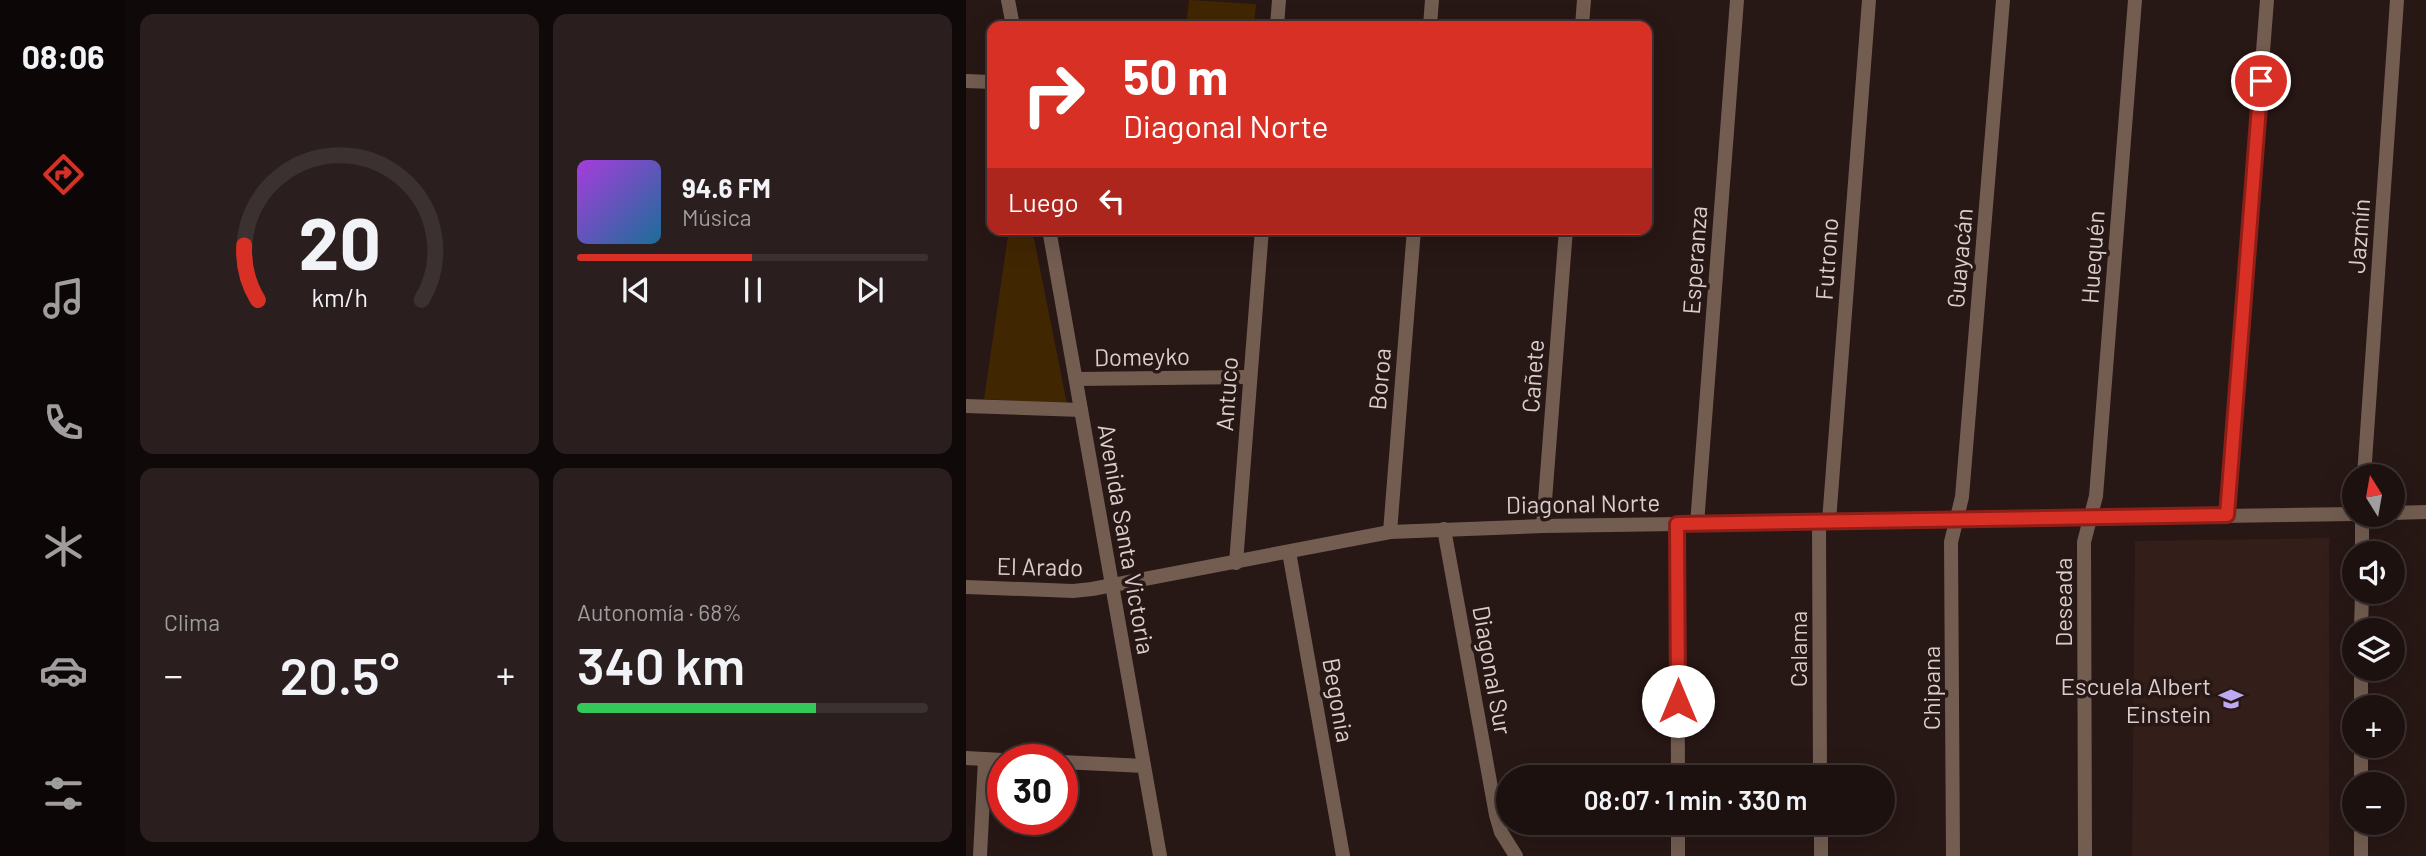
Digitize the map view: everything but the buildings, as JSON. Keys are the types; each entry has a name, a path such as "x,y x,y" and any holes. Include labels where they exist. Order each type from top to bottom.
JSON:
{"street":[{"path":"1008,0 1012,21"},
{"path":"1277,21 1279,0"},
{"path":"1430,21 1432,0"},
{"path":"1582,21 1584,0"},
{"name":"Esperanza","path":"1698,524 1737,0"},
{"name":"Futrono","path":"1824,521 1869,0"},
{"name":"Guayacán","path":"1956,520 1962,497 2003,0"},
{"name":"Huequén","path":"2091,517 2096,496 2135,0"},
{"path":"2227,515 2267,0"},
{"name":"Jazmín","path":"2365,464 2397,0"},
{"path":"966,81 987,82"},
{"name":"Avenida Santa Victoria","path":"1050,235 1160,856"},
{"name":"Antuco","path":"1236,563 1262,235"},
{"name":"Boroa","path":"1390,533 1414,235"},
{"name":"Cañete","path":"1543,526 1566,235"},
{"name":"Domeyko","path":"1076,379 1250,377"},
{"path":"966,406 1081,410"},
{"path":"2405,513 2426,512"},
{"name":"Diagonal Norte","path":"1112,584 1390,533 1444,529 2342,514"},
{"name":"Deseada","path":"2085,856 2084,542 2091,517"},
{"name":"Chipana","path":"1954,856 1951,542 1956,520"},
{"name":"Calama","path":"1820,765 1824,521"},
{"path":"1677,524 1678,765"},
{"name":"Diagonal Sur","path":"1444,529 1496,815 1501,832 1516,856"},
{"name":"Begonia","path":"1289,552 1343,856"},
{"name":"El Arado","path":"966,587 1073,591 1093,590 1112,584"},
{"path":"966,758 985,759 980,856"},
{"path":"1078,763 1144,765"},
{"path":"1678,835 1678,856"},
{"path":"1821,835 1821,856"},
{"path":"2361,835 2361,856"}],"shaded area":[{"path":"1189,0 1256,4 1254,21 1187,21"},
{"path":"1008,235 1033,235 1067,404 984,399"},
{"name":"Escuela Albert Einstein","path":"2329,538 2329,856 2132,856 2135,541"}],"place":[{"name":"Escuela Albert Einstein","path":"2231,699"}],"route":[{"path":"1678,701 1677,524 2227,515 2261,81"}]}
